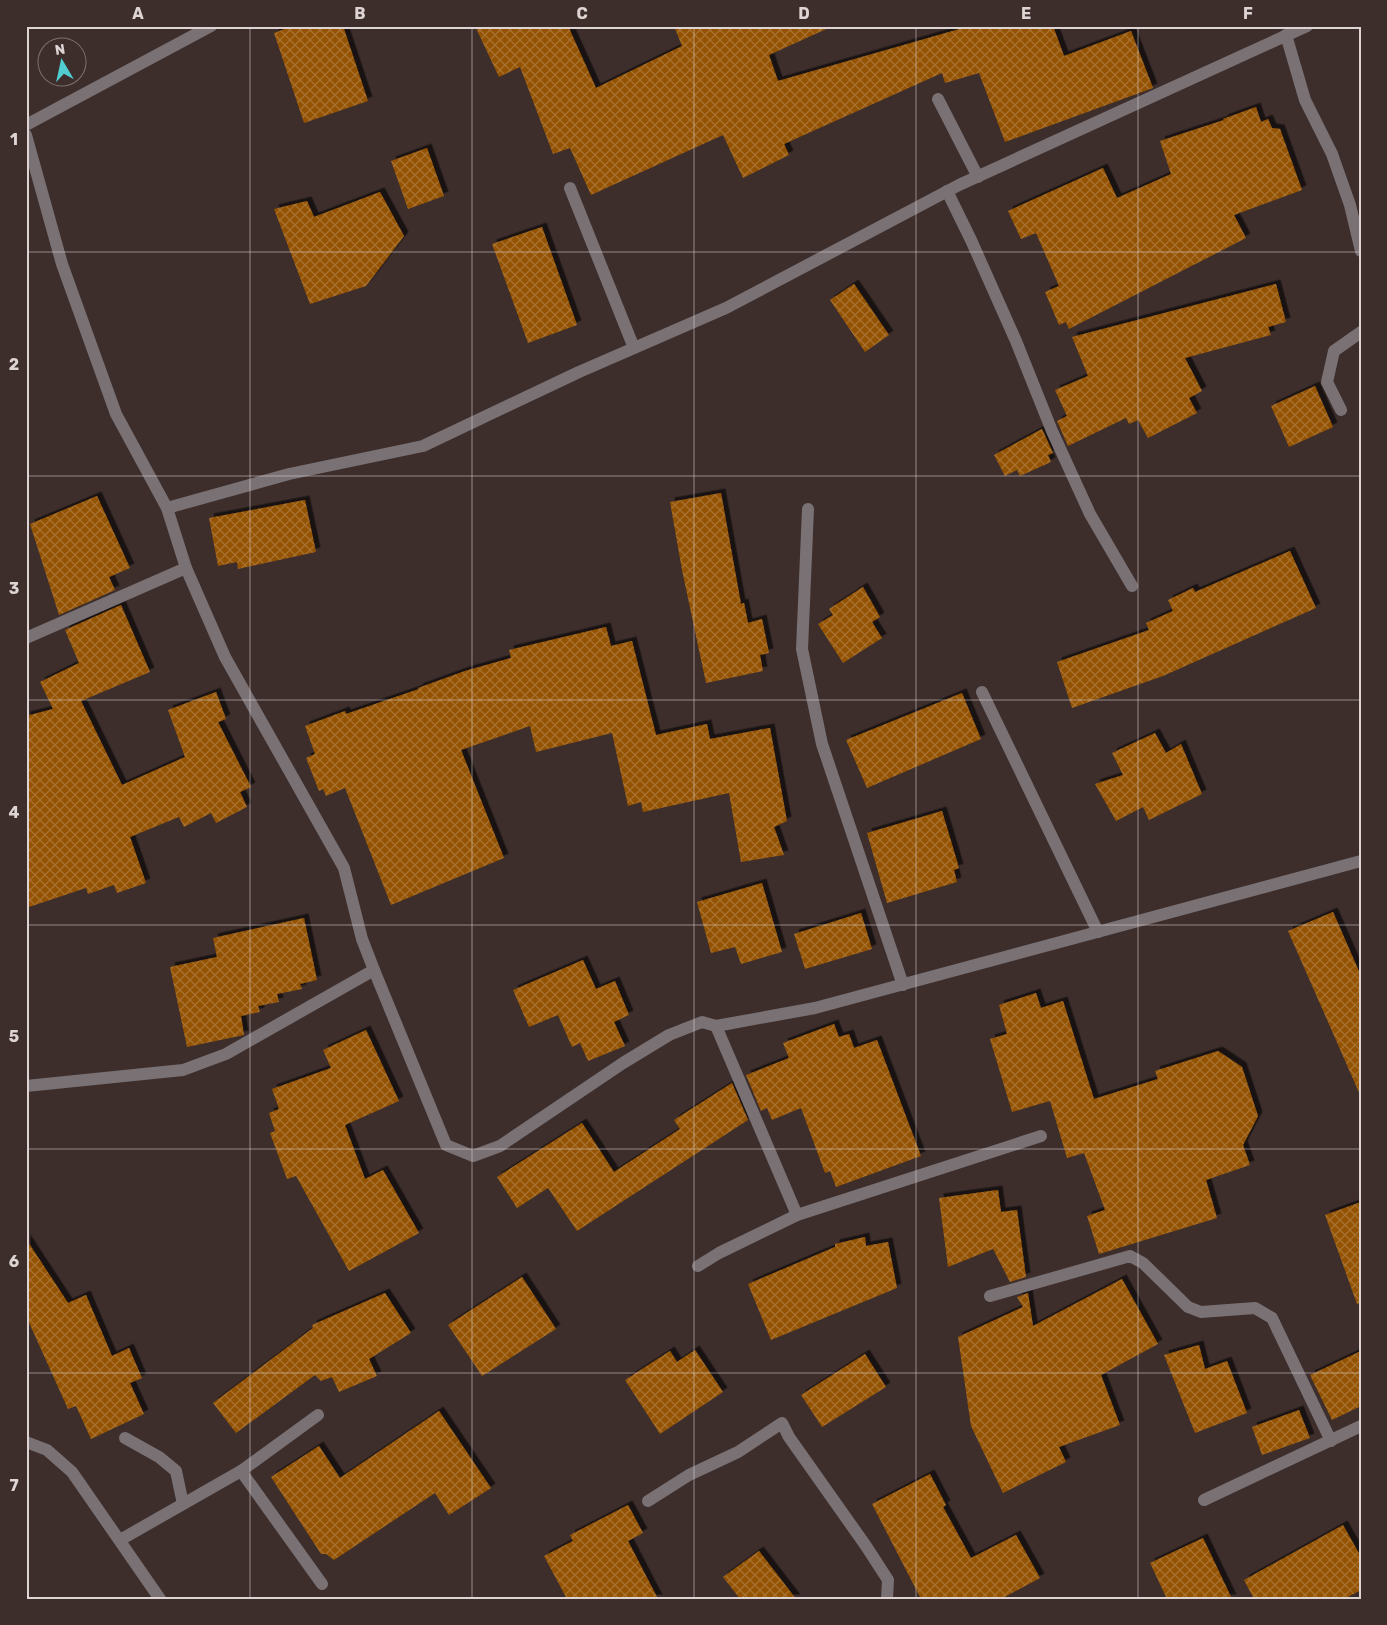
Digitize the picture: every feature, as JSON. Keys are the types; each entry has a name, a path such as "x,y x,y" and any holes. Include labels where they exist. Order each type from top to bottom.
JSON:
{"street":[{"path":"26,125 211,26"},
{"path":"167,508 289,474 423,446 634,348 726,308 947,191 1307,26"},
{"path":"1286,35 1305,100 1332,154 1347,196 1361,251"},
{"path":"938,99 978,177"},
{"path":"26,135 62,264 116,414 167,508 186,568 225,657 344,868 362,939 446,1145 472,1156 500,1146 623,1063 669,1035 702,1022 716,1026 815,1008 1361,861"},
{"path":"570,188 634,348"},
{"path":"947,191 972,240 1016,341 1052,431 1086,506 1132,586"},
{"path":"1340,410 1327,382 1334,351 1361,332"},
{"path":"808,508 802,649 822,744 903,985"},
{"path":"26,638 186,568"},
{"path":"982,692 1098,932"},
{"path":"26,1086 183,1070 226,1054 374,970"},
{"path":"716,1026 797,1215"},
{"path":"698,1266 719,1253 797,1215 1041,1136"},
{"path":"990,1296 1130,1256 1143,1263 1188,1307 1201,1312 1255,1308 1272,1318 1331,1441"},
{"path":"120,1540 241,1471 318,1414"},
{"path":"648,1501 689,1475 738,1452 782,1423 789,1438 888,1580 887,1599"},
{"path":"1204,1500 1361,1426"},
{"path":"125,1438 159,1457 176,1471 183,1504"},
{"path":"26,1442 47,1450 72,1472 160,1599"},
{"path":"241,1471 322,1584"}],"building":[{"path":"293,26 343,26 368,101 304,123 274,33"},
{"path":"475,26 568,26 596,88 682,46 674,26 833,26 769,55 778,81 970,26 1053,26 1064,56 1131,31 1153,88 1005,142 979,73 945,83 942,73 784,144 789,155 743,178 723,135 591,195 570,148 553,154 520,67 499,77"},
{"path":"1256,107 1261,122 1268,119 1272,128 1280,129 1302,190 1234,215 1246,238 1069,329 1066,322 1059,325 1045,292 1059,286 1036,233 1021,239 1008,211 1103,168 1117,198 1171,174 1160,141 1224,120"},
{"path":"427,148 444,196 408,209 391,161"},
{"path":"380,192 404,236 366,286 310,304 274,209 307,201 314,217"},
{"path":"542,227 577,325 528,343 492,244"},
{"path":"854,284 889,335 865,352 830,300"},
{"path":"1276,284 1286,322 1268,327 1271,335 1185,358 1202,391 1189,398 1197,413 1148,438 1138,420 1129,424 1126,418 1068,446 1057,421 1067,416 1055,390 1088,376 1072,337"},
{"path":"1315,386 1333,427 1289,447 1271,406"},
{"path":"1042,429 1053,453 1048,455 1051,462 1020,476 1017,470 1005,476 994,455"},
{"path":"721,493 741,604 744,603 748,623 762,619 769,653 760,655 763,671 706,683 670,502"},
{"path":"97,496 130,568 109,577 115,590 59,615 30,524"},
{"path":"305,500 316,552 238,569 237,562 218,566 209,518"},
{"path":"1290,551 1316,608 1163,676 1072,708 1057,662 1149,630 1146,623 1173,611 1168,600 1193,588 1195,592"},
{"path":"863,587 880,617 872,622 882,638 843,663 818,624 833,615 829,609"},
{"path":"121,605 150,672 81,701 122,785 185,757 168,710 216,692 226,719 218,722 251,787 240,792 247,807 216,823 211,813 184,827 179,817 130,837 146,883 117,893 114,885 88,894 86,888 26,908 26,716 53,709 40,682 79,663 65,630"},
{"path":"606,627 611,646 632,641 656,735 707,724 710,739 770,728 787,821 774,827 784,855 741,862 729,793 643,812 641,802 628,806 612,733 536,752 530,726 461,750 504,858 391,905 345,788 326,796 323,789 319,791 306,758 315,754 305,726 345,711 346,714 419,689 465,671 511,658 509,650"},
{"path":"962,693 981,739 867,788 846,740"},
{"path":"1155,733 1166,753 1181,744 1202,794 1149,820 1143,807 1116,821 1095,784 1123,775 1112,753"},
{"path":"942,811 959,868 954,870 957,882 887,903 867,833"},
{"path":"762,883 782,952 741,964 735,947 711,953 697,902"},
{"path":"1333,912 1361,976 1361,1097 1288,931"},
{"path":"861,913 872,949 805,969 794,934"},
{"path":"304,918 317,980 300,984 302,989 277,994 279,1002 258,1006 260,1012 241,1016 244,1035 187,1047 170,967 217,957 213,938"},
{"path":"583,960 596,989 615,981 629,1015 614,1022 625,1046 588,1061 580,1043 572,1047 558,1015 529,1027 513,990"},
{"path":"1036,993 1041,1008 1063,1001 1094,1099 1158,1079 1155,1071 1218,1051 1242,1067 1258,1116 1243,1145 1250,1165 1206,1180 1217,1218 1099,1254 1087,1216 1105,1210 1084,1153 1067,1158 1050,1101 1012,1112 990,1039 1007,1034 999,1005"},
{"path":"834,1024 839,1037 849,1034 854,1048 877,1040 921,1156 836,1187 830,1171 825,1173 801,1108 772,1120 767,1108 761,1111 746,1075 789,1058 783,1043"},
{"path":"366,1030 399,1101 345,1125 365,1179 383,1170 419,1233 349,1271 296,1176 287,1179 270,1133 275,1131 269,1113 279,1109 272,1089 331,1068 323,1050"},
{"path":"732,1083 748,1120 577,1231 548,1188 517,1208 497,1177 582,1123 614,1172 680,1129 674,1120"},
{"path":"998,1190 1001,1212 1017,1210 1026,1277 1010,1282 993,1249 948,1267 939,1198"},
{"path":"1361,1202 1361,1303 1357,1304 1325,1215"},
{"path":"865,1237 866,1246 888,1242 897,1288 771,1340 748,1284 835,1247 835,1244"},
{"path":"26,1239 68,1303 86,1295 112,1356 129,1348 142,1378 130,1383 144,1414 91,1439 76,1406 68,1409 26,1316"},
{"path":"522,1277 556,1329 482,1376 448,1325"},
{"path":"1122,1279 1158,1344 1101,1375 1120,1425 1059,1447 1066,1462 1003,1493 971,1426 958,1337 1023,1307 1017,1297 1028,1293 1033,1326"},
{"path":"385,1293 411,1333 369,1359 377,1376 339,1392 332,1377 321,1381 315,1375 236,1433 213,1403 313,1328 312,1325"},
{"path":"1199,1345 1205,1369 1227,1361 1247,1413 1195,1433 1164,1355"},
{"path":"695,1350 723,1392 660,1434 625,1380 670,1351 677,1362"},
{"path":"1361,1351 1361,1406 1332,1420 1310,1375"},
{"path":"865,1354 886,1387 822,1427 801,1395"},
{"path":"1299,1410 1310,1438 1262,1455 1252,1427"},
{"path":"439,1411 491,1488 449,1515 435,1493 334,1560 326,1554 321,1554 271,1477 319,1446 340,1478"},
{"path":"930,1474 946,1505 943,1507 971,1558 1016,1535 1040,1578 1001,1599 921,1599 872,1504"},
{"path":"628,1505 643,1533 628,1541 658,1599 567,1599 544,1556 573,1541 570,1535"},
{"path":"1343,1525 1361,1557 1361,1590 1344,1599 1254,1599 1244,1580"},
{"path":"1203,1538 1232,1599 1167,1599 1150,1563"},
{"path":"759,1551 796,1599 740,1599 723,1577"}]}
